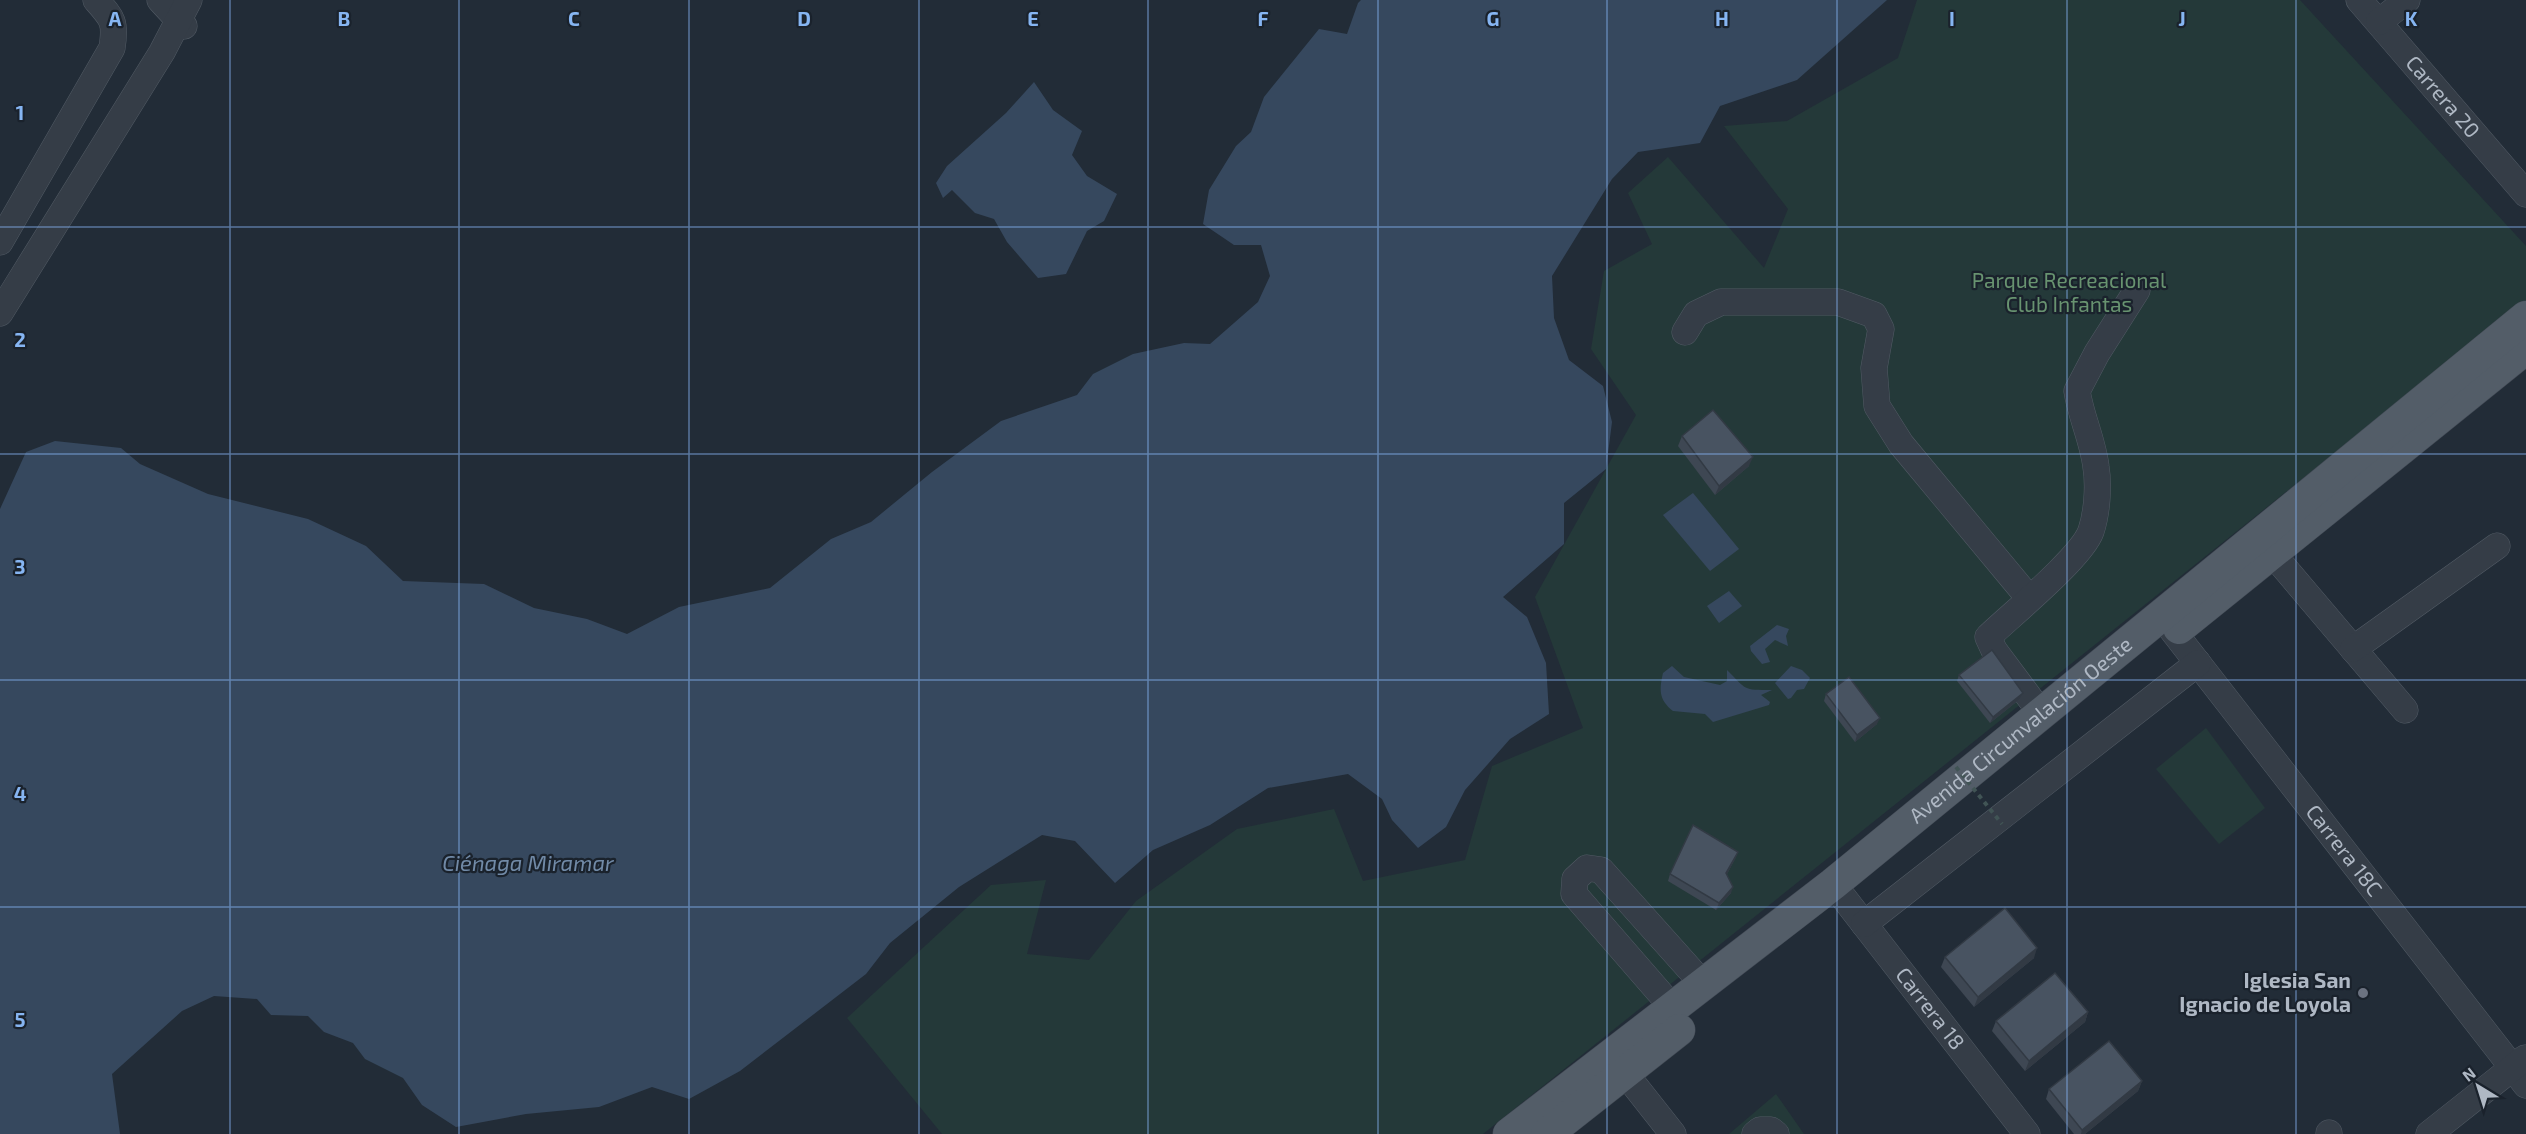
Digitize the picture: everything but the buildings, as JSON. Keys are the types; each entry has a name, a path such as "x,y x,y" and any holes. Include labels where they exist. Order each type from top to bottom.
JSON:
{"main road":[{"name":"Avenida Circunvalación Oeste","path":"1509,1134 1618,1064 1838,891 2167,624 2526,317"},
{"name":"Avenida Circunvalación Oeste","path":"1547,1134 1673,1008 1703,984 1838,891 2041,712 2272,554 2526,348"}],"street":[{"path":"0,242 112,48 115,28 112,19 96,0"},
{"path":"160,0 184,15"},
{"path":"0,313 184,15 203,0"},
{"name":"Carrera 20","path":"2359,0 2526,194"},
{"path":"2379,22 2407,0"},
{"path":"2041,712 1994,650 1988,637 2080,550 2090,532 2097,471 2091,436 2077,391 2097,353 2137,290"},
{"path":"1685,332 1696,314 1720,302 1838,302 1874,315 1881,329 1874,368 1877,406 1901,444 2029,598"},
{"path":"2353,649 2497,546"},
{"path":"2272,554 2405,710"},
{"name":"Carrera 18C","path":"2167,624 2522,1070"},
{"path":"1864,924 2198,663"},
{"path":"1673,1008 1574,894 1575,879 1587,868 1601,870 1703,984"},
{"name":"Carrera 18","path":"1838,891 2027,1134"},
{"path":"1618,1064 1673,1134"},
{"path":"2428,1134 2522,1070"},
{"path":"1755,1134 1760,1130 1771,1130 1776,1134"}],"path":[{"path":"1956,767 2002,824"}],"green space":[{"name":"Parque Recreacional Club Infantas","path":"1917,0 2300,0 2526,246 2526,300 1483,1134 942,1134 847,1018 991,885 1046,880 1027,954 1089,960 1136,901 1237,829 1334,809 1363,881 1465,860 1492,766 1583,728 1535,597 1636,415 1591,349 1604,271 1652,244 1628,193 1668,157 1764,268 1788,209 1724,126 1787,121 1898,58"},
{"path":"2206,728 2265,808 2219,844 2156,769"},
{"path":"1776,1094 1804,1134 1729,1134"}],"water":[{"name":"Ciénaga Miramar","path":"1361,0 1887,0 1797,80 1720,106 1700,143 1638,152 1612,179 1552,276 1554,318 1569,360 1603,386 1612,422 1606,469 1564,503 1564,544 1503,597 1527,617 1546,663 1549,714 1510,739 1465,790 1446,827 1418,848 1392,820 1382,799 1348,774 1268,788 1210,825 1153,850 1115,883 1075,841 1042,835 959,887 890,943 866,974 740,1071 689,1099 652,1087 599,1107 526,1114 456,1127 422,1105 403,1078 365,1059 353,1043 324,1032 308,1016 271,1015 257,999 214,996 182,1011 112,1074 120,1134 0,1134 0,509 26,452 55,441 121,448 140,464 208,494 308,519 366,546 403,581 484,584 534,608 587,619 627,634 679,607 770,588 831,539 871,522 932,472 1001,421 1077,395 1093,374 1133,354 1184,343 1210,344 1258,302 1270,276 1261,245 1234,245 1203,224 1209,190 1236,146 1251,132 1264,97 1319,29 1347,34"},
{"path":"1034,82 1053,110 1082,131 1072,155 1087,176 1117,194 1104,221 1087,231 1066,274 1038,278 1007,242 994,219 975,213 952,190 943,198 936,183 947,166 1006,113"},
{"path":"1693,493 1739,549 1710,571 1663,515"},
{"path":"1729,591 1742,606 1719,623 1707,606"},
{"path":"1777,625 1789,629 1786,636 1788,646 1775,640 1765,649 1770,662 1762,664 1751,651 1750,646"},
{"path":"1672,666 1684,677 1720,685 1727,681 1727,670 1746,688 1772,690 1761,695 1770,702 1769,705 1713,722 1705,714 1673,711 1665,703 1661,690 1663,673"},
{"path":"1791,666 1802,670 1810,678 1804,689 1797,690 1788,699 1775,683"}],"place":[{"name":"Iglesia San Ignacio de Loyola","path":"2363,993"}]}
